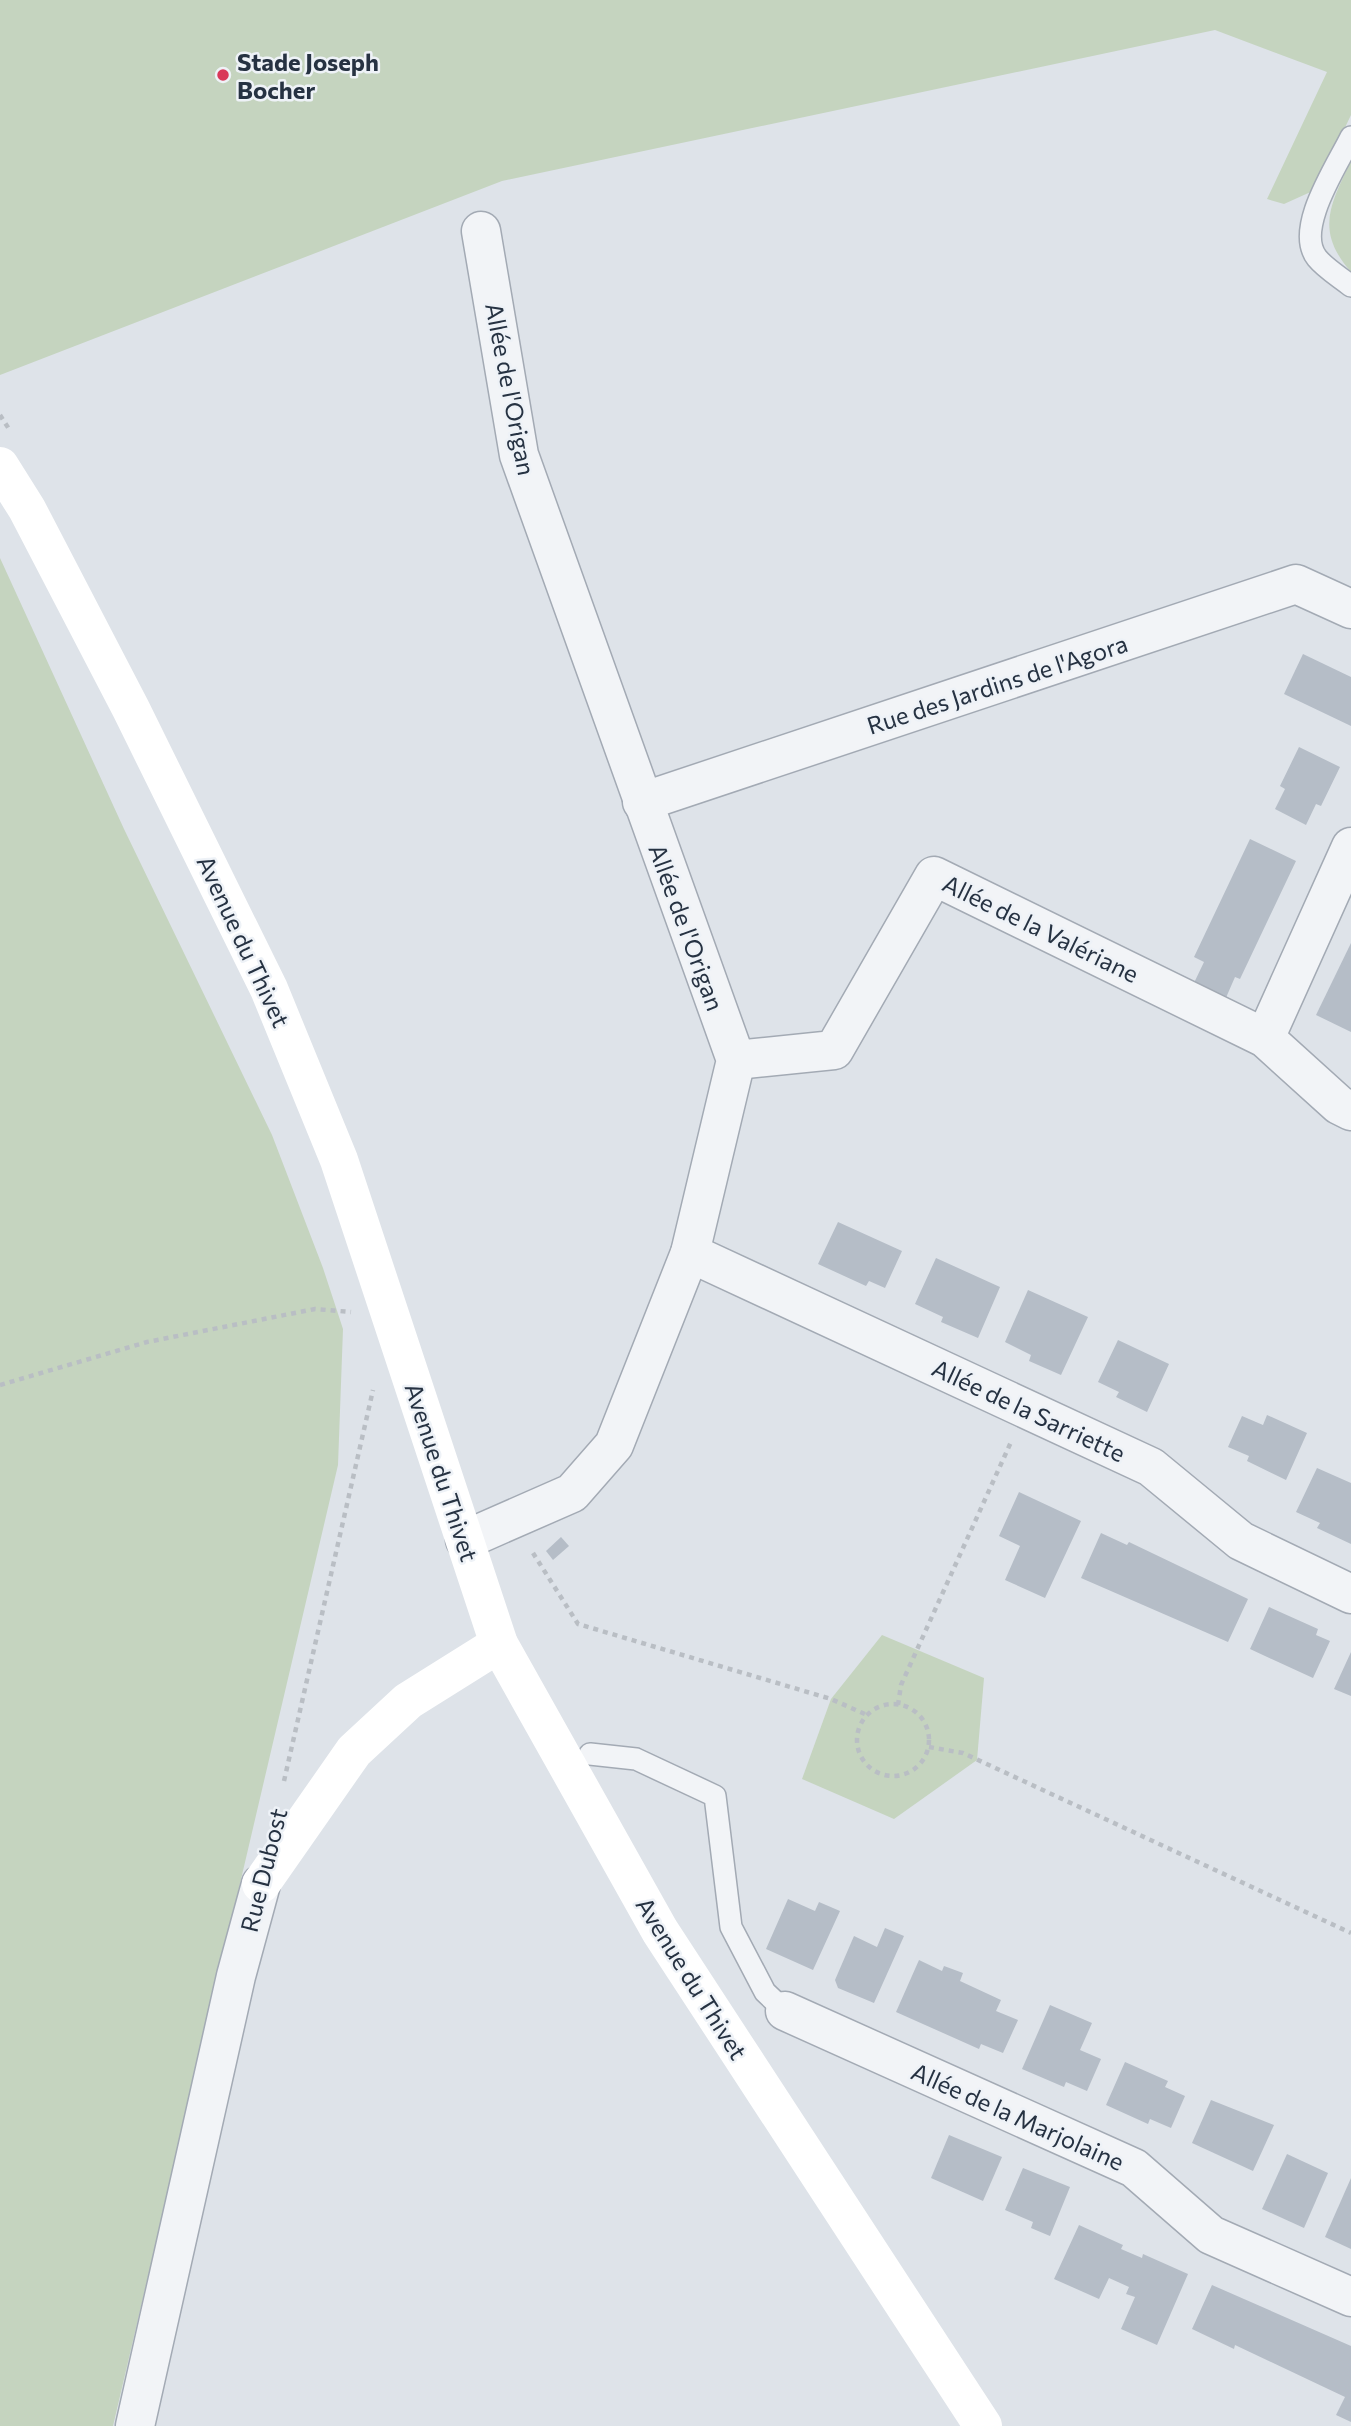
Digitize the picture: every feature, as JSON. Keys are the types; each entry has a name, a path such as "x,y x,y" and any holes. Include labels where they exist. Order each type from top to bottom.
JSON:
{"main road":[{"name":"Avenue du Thivet","path":"6,449 27,509 131,709 270,989 339,1160 499,1644 660,1931 983,2426"},
{"path":"261,1884 354,1751 408,1701 499,1644"}],"street":[{"name":"Allée de l'Origan","path":"481,231 519,455 736,1060"},
{"name":"Rue des Jardins de l'Agora","path":"642,802 1296,584 1351,609"},
{"path":"1265,1038 1351,847"},
{"name":"Allée de la Valériane","path":"736,1060 834,1050 934,876 1265,1038 1339,1105 1351,1111"},
{"path":"465,1540 572,1493 614,1445 690,1253 736,1060"},
{"name":"Allée de la Sarriette","path":"690,1253 1151,1467 1241,1541 1351,1594"},
{"name":"Rue Dubost","path":"135,2426 236,1976 261,1884"},
{"name":"Allée de la Marjolaine","path":"785,2011 1134,2168 1211,2235 1351,2297"}],"lane":[{"path":"1351,138 1317,208 1308,237 1318,259 1351,286"},
{"path":"590,1754 636,1759 715,1796 731,1927 765,1992 785,2011"}],"path":[{"path":"0,415 6,449"},
{"path":"0,1385 147,1342 315,1310 390,1314"},
{"name":"Rue Dubost","path":"282,1789 375,1382"},
{"path":"898,1704 901,1685 1026,1409"},
{"path":"512,1520 578,1625 831,1699 867,1715"},
{"path":"887,1704 898,1704 919,1715 925,1724 929,1747 924,1758 906,1774 894,1776 871,1769 863,1760 857,1737 867,1715 887,1704"},
{"path":"929,1747 963,1753 1351,1933"}],"green space":[{"path":"0,0 1351,0 1351,115 1315,190 1284,204 1267,199 1327,72 1215,30 502,181 0,375"},
{"path":"1351,161 1351,272 1333,244 1330,218 1337,191"},
{"path":"0,558 124,829 272,1135 323,1268 343,1329 338,1465 113,2426 0,2426"},
{"path":"882,1635 984,1678 977,1760 894,1819 802,1779 831,1699"}],"building":[{"path":"1303,654 1351,677 1351,726 1284,694"},
{"path":"1299,747 1340,767 1321,806 1316,804 1306,825 1275,809 1285,789 1280,786"},
{"path":"1250,839 1296,861 1240,979 1235,977 1225,1000 1193,985 1204,962 1194,957"},
{"path":"1351,943 1351,1032 1316,1015"},
{"path":"838,1222 902,1251 885,1288 869,1281 866,1286 818,1264"},
{"path":"936,1258 1000,1287 978,1338 941,1322 943,1317 915,1304"},
{"path":"1028,1290 1088,1317 1061,1375 1029,1361 1031,1355 1005,1342"},
{"path":"1118,1340 1169,1364 1147,1412 1116,1397 1119,1392 1098,1382"},
{"path":"1267,1415 1307,1433 1286,1480 1247,1461 1249,1456 1228,1447 1242,1416 1263,1425"},
{"path":"1317,1468 1351,1483 1351,1544 1317,1528 1320,1523 1296,1512"},
{"path":"1019,1492 1081,1521 1045,1598 1005,1580 1020,1546 999,1536"},
{"path":"1101,1533 1127,1545 1129,1542 1248,1599 1228,1642 1081,1578"},
{"path":"561,1537 569,1546 553,1560 546,1551"},
{"path":"1269,1607 1318,1629 1316,1635 1330,1641 1313,1678 1250,1649"},
{"path":"1351,1652 1351,1696 1334,1689"},
{"path":"788,1899 815,1911 819,1902 840,1911 813,1970 766,1949"},
{"path":"885,1928 904,1936 874,2003 838,1988 835,1980 854,1936 877,1947"},
{"path":"919,1960 942,1971 944,1966 963,1973 960,1981 1001,2000 996,2011 1018,2020 1003,2053 981,2044 979,2049 896,2012"},
{"path":"1050,2005 1092,2023 1080,2050 1101,2059 1087,2091 1066,2082 1064,2087 1022,2069"},
{"path":"1125,2062 1168,2081 1165,2087 1185,2096 1171,2128 1150,2119 1148,2124 1106,2105"},
{"path":"1211,2100 1274,2125 1253,2171 1192,2143"},
{"path":"949,2135 1002,2157 983,2201 931,2178"},
{"path":"1287,2154 1328,2173 1304,2228 1262,2209"},
{"path":"1023,2168 1070,2187 1050,2236 1031,2228 1033,2222 1005,2210"},
{"path":"1351,2178 1351,2249 1325,2237"},
{"path":"1079,2225 1123,2245 1121,2249 1142,2258 1143,2254 1188,2274 1157,2345 1121,2329 1135,2297 1126,2294 1129,2287 1109,2278 1099,2299 1054,2279"},
{"path":"1212,2285 1351,2346 1351,2422 1336,2415 1345,2397 1235,2345 1234,2349 1192,2329"}],"place":[{"name":"Stade Joseph Bocher","path":"223,75"}]}
